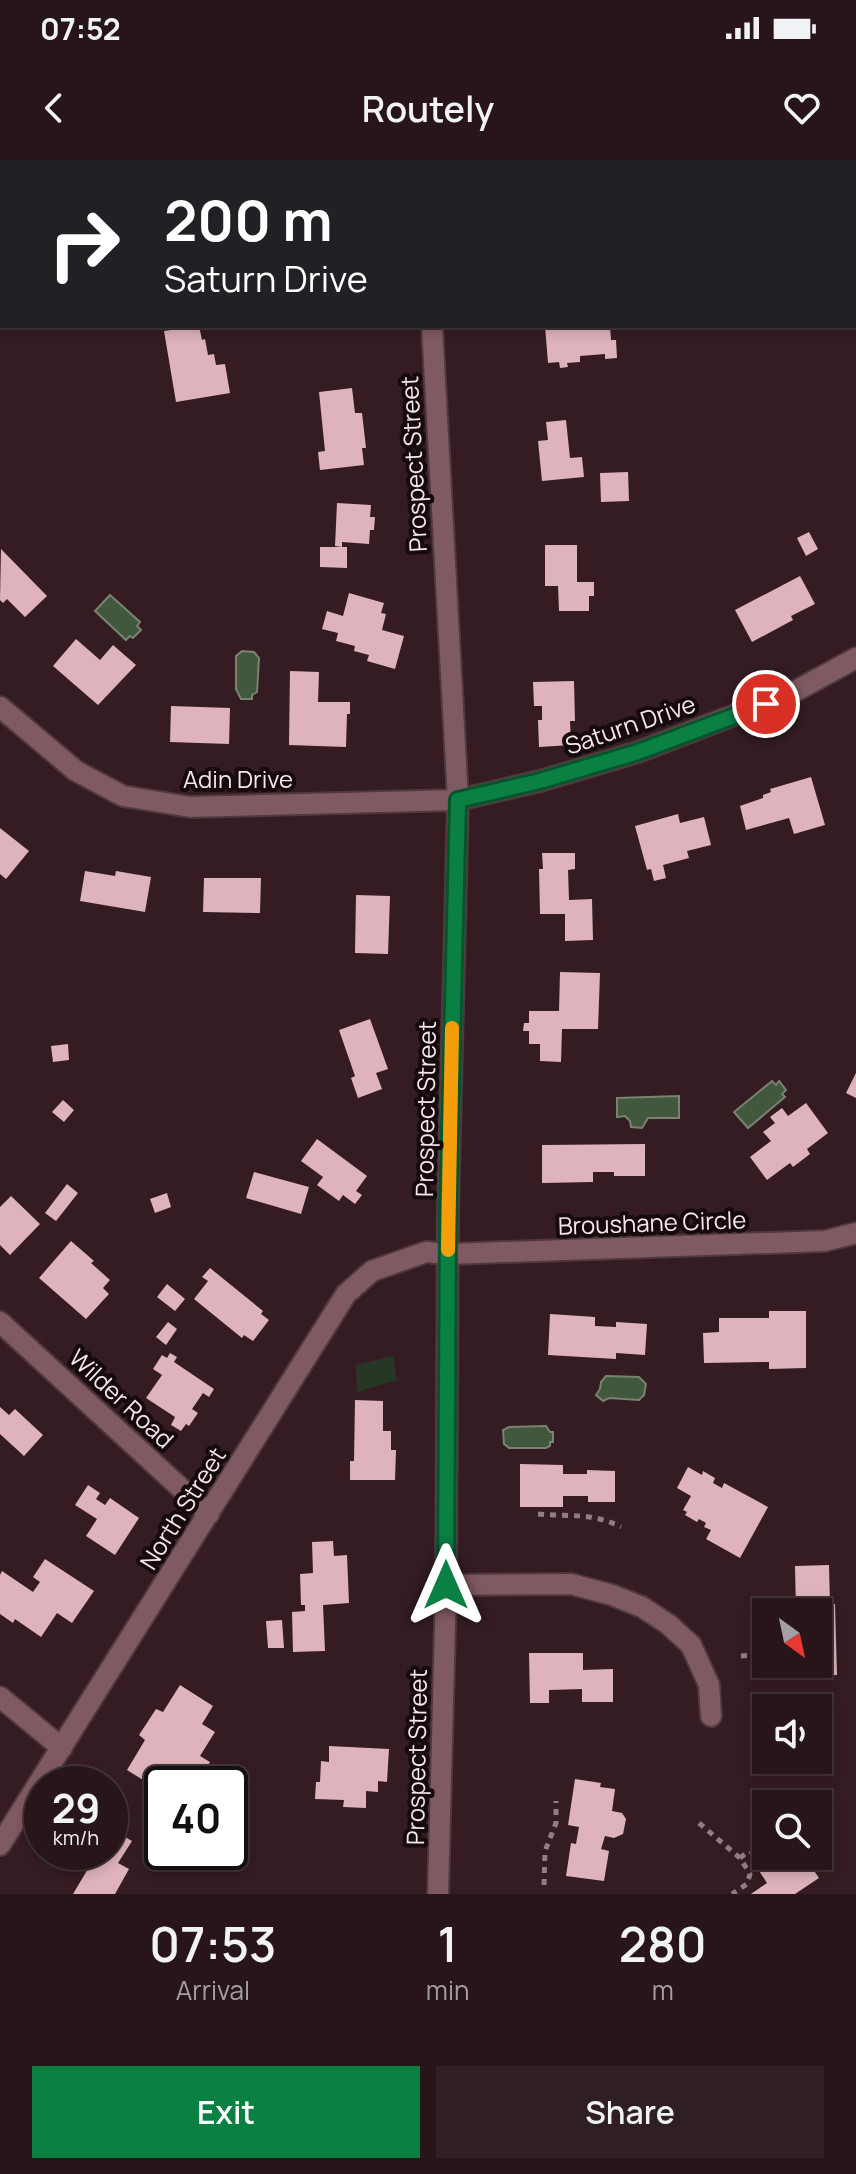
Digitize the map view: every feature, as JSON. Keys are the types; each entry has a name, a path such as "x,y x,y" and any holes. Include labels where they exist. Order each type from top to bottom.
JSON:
{"street":[{"name":"Prospect Street","path":"432,328 458,800 438,1894"},
{"name":"Saturn Drive","path":"458,800 540,781 638,752 792,693 856,658"},
{"name":"Adin Drive","path":"0,707 76,771 123,796 190,807 458,800"},
{"name":"Broushane Circle","path":"448,1254 825,1241 856,1233"},
{"name":"North Street","path":"0,1845 346,1294 372,1271 426,1252 448,1254"},
{"name":"Wilder Road","path":"0,1322 209,1514"},
{"path":"446,1585 571,1584 642,1607 668,1624 691,1645 709,1685 711,1716"},
{"path":"0,1697 62,1748"}],"path":[{"path":"538,1514 581,1514 621,1527"},
{"path":"741,1656 752,1655"},
{"path":"544,1885 545,1851 556,1823 556,1801"},
{"path":"699,1823 740,1858 750,1874 747,1884 732,1894"},
{"path":"740,1858 749,1851 752,1852"}],"shaded area":[{"path":"110,595 140,622 137,626 141,630 133,638 130,636 126,640 95,611"},
{"path":"242,651 254,652 259,658 257,692 252,699 241,699 236,689 236,656"},
{"path":"772,1081 776,1085 779,1081 786,1090 782,1094 785,1097 748,1128 734,1112"},
{"path":"679,1096 679,1118 648,1118 642,1128 631,1127 625,1116 617,1117 617,1098"},
{"path":"393,1356 397,1380 357,1392 356,1365"},
{"path":"606,1376 639,1377 646,1384 644,1395 639,1400 609,1398 603,1401 596,1395"},
{"path":"546,1426 553,1432 553,1442 546,1448 509,1448 504,1444 503,1430 509,1427"}],"building":[{"path":"199,328 208,355 214,354 216,365 225,364 230,393 176,402 164,331"},
{"path":"545,328 610,328 611,340 616,340 617,358 605,359 605,354 580,356 580,362 567,363 568,367 560,368 559,362 548,363"},
{"path":"352,388 355,413 362,413 366,448 362,448 364,465 320,470 318,452 325,451 319,392"},
{"path":"566,420 570,458 582,457 584,477 542,481 538,441 548,440 546,422"},
{"path":"628,472 629,501 601,502 600,473"},
{"path":"337,503 371,505 370,517 375,517 369,544 342,542 342,547 335,546"},
{"path":"809,532 818,549 806,556 797,538"},
{"path":"545,545 577,545 577,582 594,582 594,596 589,596 589,611 559,611 558,586 545,586"},
{"path":"320,547 347,547 347,568 320,567"},
{"path":"1,549 47,596 25,617 7,599 3,603 0,600"},
{"path":"800,576 815,604 752,642 735,610"},
{"path":"349,593 384,603 381,613 386,614 382,630 404,636 395,669 367,661 369,655 354,651 355,646 336,641 338,633 322,629 327,611 343,616"},
{"path":"76,639 100,660 113,645 136,665 98,705 53,666"},
{"path":"290,671 319,672 318,702 350,702 346,747 289,745"},
{"path":"574,681 575,721 570,721 571,745 539,747 538,720 542,720 542,706 534,706 533,682"},
{"path":"171,706 230,708 229,744 170,742"},
{"path":"811,777 825,825 794,834 789,818 746,830 740,806 763,798 771,792 770,789"},
{"path":"678,814 680,823 704,817 711,845 687,851 689,858 663,865 666,878 654,881 651,869 647,870 635,826"},
{"path":"0,828 29,851 6,879 0,874"},
{"path":"542,853 575,853 575,869 568,870 569,900 592,899 593,940 565,941 565,914 540,914 539,869 543,869"},
{"path":"85,871 115,876 116,871 151,877 145,912 80,901"},
{"path":"204,878 261,878 260,913 203,912"},
{"path":"356,895 390,896 388,954 355,953"},
{"path":"560,972 600,973 598,1029 562,1029 561,1062 540,1061 540,1044 529,1044 529,1031 523,1031 524,1023 529,1023 529,1011 559,1011"},
{"path":"370,1019 388,1069 376,1073 382,1089 358,1098 351,1078 355,1076 339,1030"},
{"path":"68,1044 69,1060 53,1062 51,1046"},
{"path":"856,1073 856,1098 846,1093"},
{"path":"63,1100 74,1110 64,1122 52,1112"},
{"path":"806,1103 828,1133 807,1149 810,1154 793,1167 790,1163 767,1180 750,1157 771,1141 763,1132 775,1123 770,1117 782,1108 788,1116"},
{"path":"317,1139 367,1176 356,1191 362,1195 355,1204 343,1195 339,1201 317,1185 323,1177 301,1161"},
{"path":"645,1144 645,1176 593,1172 593,1182 542,1183 542,1145"},
{"path":"254,1172 309,1187 301,1214 246,1198"},
{"path":"67,1184 78,1193 56,1221 45,1213"},
{"path":"167,1193 171,1207 155,1213 150,1199"},
{"path":"11,1196 40,1224 10,1255 0,1245 0,1207"},
{"path":"71,1241 110,1280 103,1288 109,1294 86,1319 39,1278"},
{"path":"210,1268 263,1311 261,1314 269,1320 253,1341 244,1335 242,1338 194,1299 208,1281 202,1277"},
{"path":"167,1284 185,1299 175,1311 157,1297"},
{"path":"769,1311 806,1311 806,1368 769,1369 769,1362 704,1363 703,1333 719,1332 719,1318 769,1318"},
{"path":"550,1314 595,1317 595,1326 616,1327 616,1322 647,1324 645,1355 616,1353 616,1359 548,1355"},
{"path":"168,1322 177,1329 166,1345 156,1337"},
{"path":"170,1353 177,1357 174,1362 214,1389 209,1397 203,1393 192,1409 198,1413 181,1431 171,1425 175,1417 146,1398 162,1375 153,1369 162,1355 167,1358"},
{"path":"355,1400 383,1401 383,1431 391,1431 391,1450 396,1450 395,1480 350,1480 350,1461 354,1461"},
{"path":"0,1407 9,1415 15,1409 43,1435 24,1456 0,1434"},
{"path":"520,1464 563,1465 563,1474 587,1474 587,1470 615,1471 615,1502 588,1502 588,1496 563,1496 563,1507 520,1507"},
{"path":"688,1467 715,1478 713,1483 722,1488 724,1483 768,1507 740,1558 706,1539 711,1530 704,1527 706,1523 685,1515 687,1512 683,1510 691,1496 677,1488"},
{"path":"88,1485 100,1493 96,1499 105,1505 110,1498 139,1518 115,1555 86,1536 97,1519 75,1505"},
{"path":"333,1541 334,1556 347,1555 349,1603 323,1605 325,1651 293,1652 292,1612 305,1611 305,1605 301,1605 300,1574 313,1573 312,1542"},
{"path":"45,1559 94,1591 72,1623 57,1613 41,1637 15,1619 13,1623 0,1614 0,1575 2,1571 33,1592 40,1582 33,1577"},
{"path":"829,1565 830,1598 796,1598 795,1566"},
{"path":"832,1604 835,1604 837,1675 832,1675"},
{"path":"282,1620 284,1648 268,1648 266,1621"},
{"path":"529,1653 583,1653 583,1670 613,1669 613,1702 582,1702 582,1689 549,1690 549,1703 530,1703"},
{"path":"180,1685 213,1706 202,1724 215,1732 200,1756 210,1762 207,1766 144,1766 144,1781 128,1768 145,1740 139,1735 156,1709 163,1712"},
{"path":"329,1746 389,1749 387,1782 378,1781 378,1792 366,1791 366,1808 343,1807 344,1800 315,1799 321,1761 329,1762"},
{"path":"575,1779 601,1783 600,1787 615,1789 612,1811 622,1813 626,1819 623,1834 614,1838 605,1836 601,1849 609,1851 604,1881 566,1876 571,1843 576,1844 579,1827 568,1825"},
{"path":"129,1869 115,1894 73,1894 87,1870"},
{"path":"759,1870 814,1870 819,1878 795,1894 751,1894 767,1883"}],"slow traffic":[{"path":"448,1250 452,1028"}],"route":[{"path":"446,1585 448,1210 458,800 540,781 638,752 766,704"}]}
